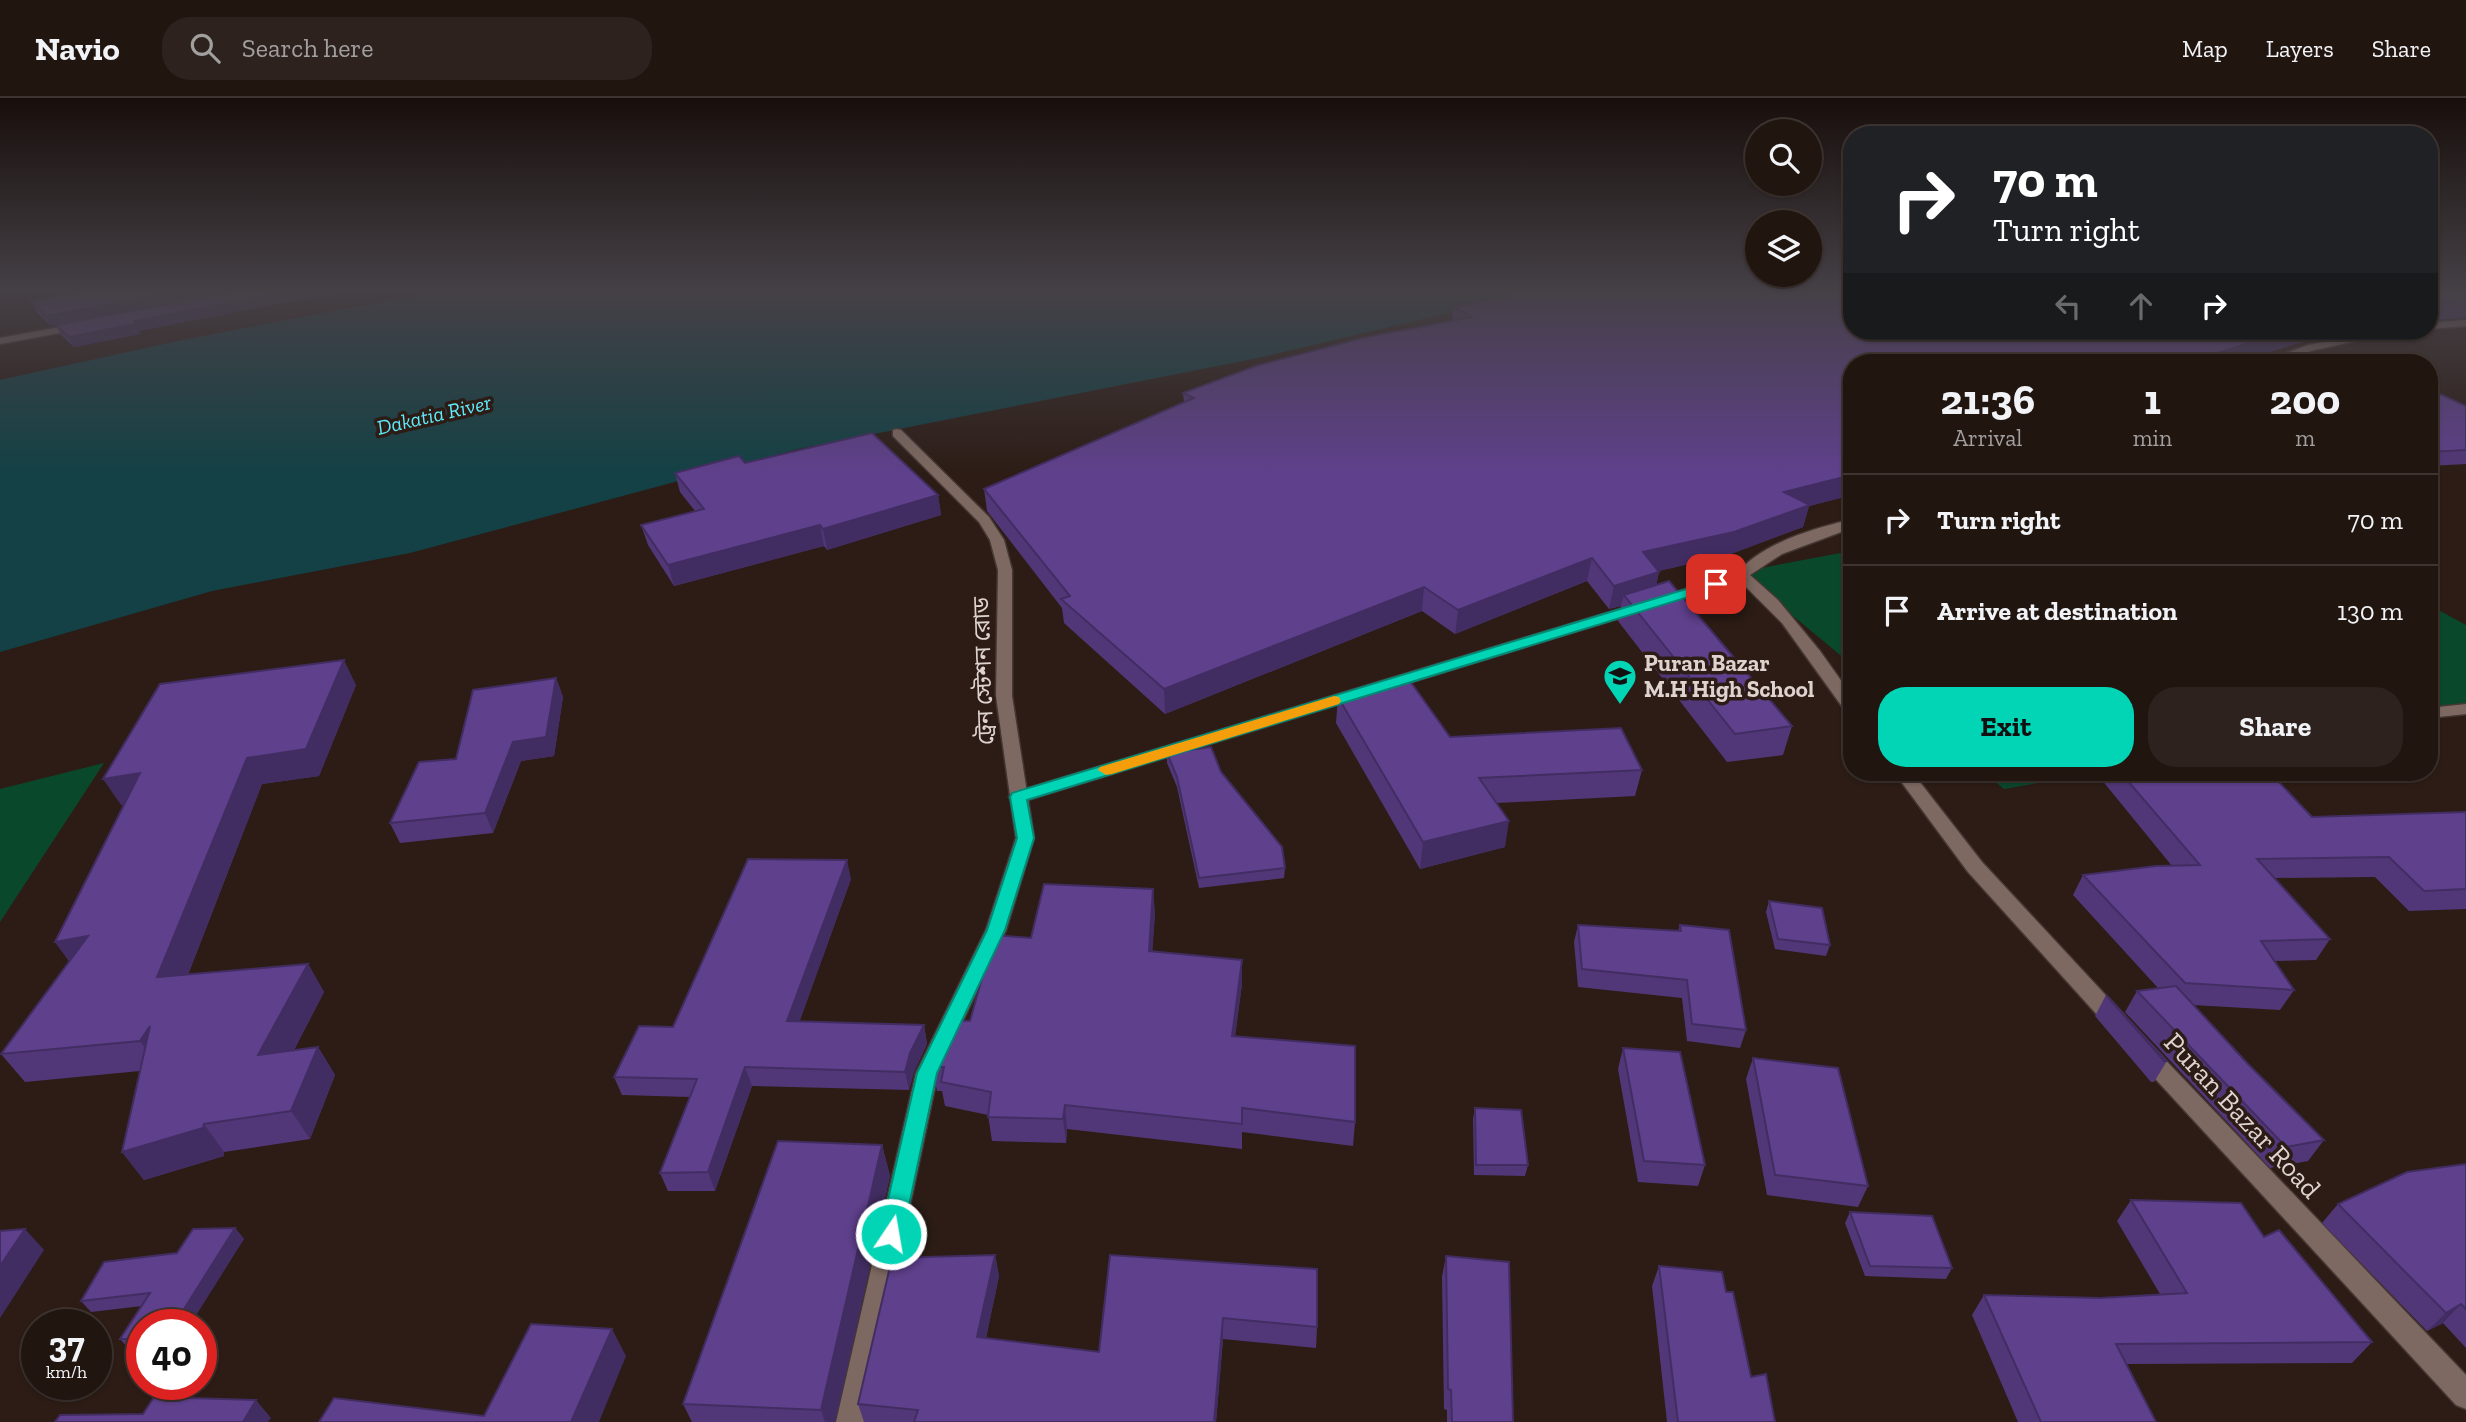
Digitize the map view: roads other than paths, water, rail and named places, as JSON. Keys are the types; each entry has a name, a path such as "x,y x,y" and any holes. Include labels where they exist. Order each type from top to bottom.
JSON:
{"street":[{"name":"ট্রেন স্টেশন রোড","path":"850,1422 927,1073 996,930 1025,838 1004,696 1004,570 997,540 984,520 897,433"},
{"path":"1018,797 1742,576 1750,565 1778,551 1843,526"},
{"path":"1742,576 1771,599 1843,696"},
{"path":"2438,712 2466,709"},
{"name":"Puran Bazar Road","path":"1915,781 1937,820 1975,867 2262,1179 2466,1395"}],"water":[{"name":"Dakatia River","path":"128,352 1284,352 798,449 410,553 212,591 0,652 0,380"}],"place":[{"name":"Puran Bazar M.H High School","path":"1620,706"}]}
